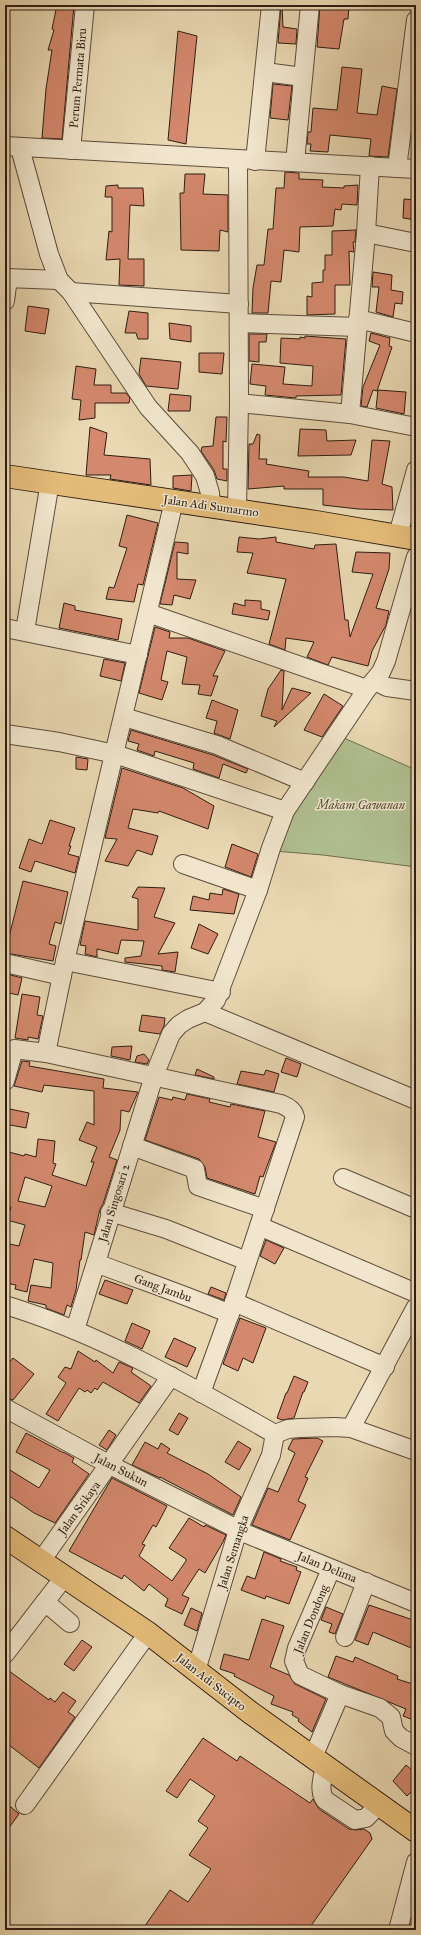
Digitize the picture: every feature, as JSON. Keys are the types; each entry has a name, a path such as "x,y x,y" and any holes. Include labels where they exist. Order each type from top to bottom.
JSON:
{"main road":[{"name":"Jalan Adi Sumarmo","path":"5,476 407,537"},
{"name":"Jalan Adi Sucipto","path":"5,1537 148,1633 196,1671 416,1831"}],"street":[{"name":"Perum Permata Biru","path":"71,150 84,5"},
{"path":"237,510 239,403 238,322 246,160 265,72 272,5"},
{"path":"295,162 310,5"},
{"path":"397,168 416,20"},
{"path":"265,72 303,77"},
{"path":"211,507 210,493 205,476 190,453 148,407 65,286 49,254 13,147 416,169"},
{"path":"350,414 366,233 370,166"},
{"path":"366,233 416,243"},
{"path":"5,301 7,278 65,286 239,304"},
{"path":"238,322 358,323 416,333"},
{"path":"239,403 350,414 416,427"},
{"path":"407,537 416,470"},
{"path":"25,631 50,482"},
{"path":"46,1053 63,968 124,717 174,501"},
{"path":"205,1012 212,1008 221,992 285,811 386,661 416,557"},
{"path":"148,613 371,685 416,691"},
{"path":"5,628 138,655"},
{"path":"124,717 217,745 305,782"},
{"path":"5,734 59,742 115,754 285,811"},
{"path":"183,864 258,890"},
{"path":"5,963 63,968 221,992"},
{"path":"205,1012 416,1100"},
{"name":"Jalan Singosari 2","path":"76,1330 110,1212 154,1076 171,1034 179,1025 188,1019 205,1012"},
{"path":"5,1081 9,1048 46,1053 154,1076 281,1104 291,1109 295,1117 262,1218 246,1261 232,1308 202,1393"},
{"path":"132,1146 195,1169 198,1186 416,1294"},
{"path":"343,1178 416,1209"},
{"path":"110,1212 166,1229 246,1261"},
{"name":"Gang Jambu","path":"96,1263 168,1290 232,1308 385,1367"},
{"path":"5,1305 76,1330 128,1353 275,1434 288,1429 300,1428 351,1428 416,1451"},
{"path":"351,1428 416,1307"},
{"name":"Jalan Srikaya","path":"41,1561 110,1465 171,1376"},
{"name":"Jalan Sukun","path":"5,1408 110,1465 238,1530"},
{"name":"Jalan Semangka","path":"196,1671 238,1530 271,1455 275,1434"},
{"name":"Jalan Delima","path":"238,1530 416,1603"},
{"name":"Jalan Dondong","path":"331,1569 297,1648 294,1661 296,1669 300,1675 340,1694 385,1712 391,1716 394,1731 401,1738 416,1746"},
{"path":"5,1654 65,1576"},
{"path":"345,1636 366,1582"},
{"path":"45,1602 70,1623"},
{"path":"25,1805 148,1633"},
{"path":"319,1761 340,1694"},
{"path":"398,1930 416,1862"}],"green space":[{"name":"Makam Gawanan","path":"344,738 416,770 416,867 323,855 274,851 295,805"}],"building":[{"path":"57,5 74,5 62,139 42,138 46,89 52,50 48,50 54,30 52,29"},
{"path":"281,5 283,27 297,29 296,44 278,43"},
{"path":"320,5 349,5 348,19 344,19 339,49 317,47"},
{"path":"178,31 197,36 186,144 168,140"},
{"path":"342,67 362,69 357,113 377,115 382,86 397,89 388,157 369,156 371,139 330,135 328,152 310,151 311,144 307,144 308,132 311,132 313,108 337,110"},
{"path":"273,84 292,86 288,120 270,118"},
{"path":"285,172 299,173 299,179 323,180 322,187 344,188 344,186 358,185 357,205 342,204 341,210 335,209 333,226 300,227 299,252 284,250 281,282 271,281 268,313 252,313 253,288 257,265 264,265 268,229 273,229 276,188 284,188"},
{"path":"185,174 205,174 203,194 228,195 228,232 220,230 219,251 181,250 180,193 184,193"},
{"path":"118,185 118,188 143,188 144,206 130,205 128,259 144,259 144,286 119,285 120,259 106,260 109,231 112,232 112,197 105,197 106,186"},
{"path":"404,199 416,200 416,220 403,218"},
{"path":"356,230 355,242 353,242 354,252 349,251 350,285 335,285 335,314 307,315 307,296 312,297 312,283 323,282 325,255 332,255 332,231"},
{"path":"373,272 392,275 391,290 403,292 402,304 395,303 393,317 376,312 379,287 372,287"},
{"path":"28,306 49,309 45,334 25,331"},
{"path":"129,311 148,313 148,339 138,339 136,333 125,333"},
{"path":"169,323 191,326 191,342 170,339"},
{"path":"371,333 390,338 389,346 392,347 377,391 373,390 367,407 361,406 363,387 380,345 369,341"},
{"path":"249,334 267,334 266,342 259,342 259,362 249,361"},
{"path":"305,336 346,339 341,395 296,396 296,398 265,395 266,386 250,384 252,364 285,367 283,384 312,386 313,366 280,363 281,338 300,339 300,337 305,338"},
{"path":"199,353 224,353 222,374 199,372"},
{"path":"141,358 181,362 178,389 146,386 139,374"},
{"path":"76,366 96,369 94,385 111,385 111,393 126,393 130,398 129,403 95,403 95,418 79,420 81,400 72,399"},
{"path":"378,390 406,392 404,414 376,408"},
{"path":"170,394 191,396 190,411 168,411"},
{"path":"216,417 227,417 226,442 223,441 223,469 227,469 227,481 217,479 214,470 201,451 202,447 213,446"},
{"path":"90,427 107,433 104,455 150,459 151,485 110,479 111,475 86,475"},
{"path":"300,429 326,430 327,441 356,440 351,455 298,456"},
{"path":"257,434 260,435 259,459 267,459 266,464 309,471 308,477 344,477 368,481 372,440 390,441 382,484 392,487 393,510 358,509 323,505 323,489 284,489 284,486 248,489 249,444 253,444"},
{"path":"192,475 191,491 173,488 173,476"},
{"path":"127,515 158,523 143,585 138,584 134,602 106,599 109,587 114,588 127,548 119,546"},
{"path":"239,537 259,539 276,537 276,542 314,549 315,545 336,544 345,620 348,620 350,637 373,574 352,572 356,552 390,553 389,569 376,608 389,611 386,625 372,651 368,666 332,657 328,665 307,657 314,642 286,638 285,650 269,644 286,579 247,573 253,553 237,552"},
{"path":"175,542 188,543 188,554 177,552 177,579 196,580 190,599 174,595 172,605 160,604"},
{"path":"245,600 261,601 261,609 270,611 268,620 232,614 234,603 245,606"},
{"path":"64,603 75,606 75,610 122,619 118,640 59,628"},
{"path":"155,627 170,632 169,638 188,638 225,651 213,676 218,676 211,696 198,694 200,685 182,684 187,657 167,651 161,680 168,682 162,700 139,693"},
{"path":"104,659 125,663 121,681 100,676"},
{"path":"281,670 284,671 282,710 292,688 311,693 274,727 277,721 261,716 268,689"},
{"path":"324,694 343,706 322,737 304,730"},
{"path":"212,700 238,710 230,739 214,733 217,721 206,718"},
{"path":"131,730 213,755 248,769 246,773 223,764 219,778 193,769 194,763 155,751 154,756 137,750 139,744 128,741"},
{"path":"76,757 88,759 87,770 76,769"},
{"path":"122,768 183,788 214,806 208,829 159,811 158,813 133,809 128,828 158,836 152,855 137,850 128,866 105,861 117,839 105,838"},
{"path":"50,820 75,828 68,854 79,857 75,873 35,861 31,872 19,868 29,839 42,844"},
{"path":"232,844 258,854 251,877 225,867"},
{"path":"23,881 68,892 61,924 55,922 49,944 56,946 53,961 5,953"},
{"path":"138,887 165,888 154,917 175,923 158,954 178,952 175,972 162,970 162,966 125,962 125,958 141,956 144,941 121,940 118,954 97,949 97,957 85,954 86,946 80,945 85,921 138,930 138,899 132,897"},
{"path":"223,889 239,894 234,914 190,910 193,896 209,900 210,893 222,895"},
{"path":"199,924 218,934 208,954 191,948"},
{"path":"7,974 22,978 18,995 5,992"},
{"path":"22,994 40,997 37,1015 43,1016 38,1039 28,1037 28,1040 15,1038"},
{"path":"142,1015 165,1018 164,1026 160,1034 139,1031"},
{"path":"132,1046 130,1060 111,1056 112,1047"},
{"path":"144,1054 149,1060 147,1064 135,1062 137,1056"},
{"path":"286,1058 301,1064 297,1077 281,1072"},
{"path":"22,1061 30,1062 29,1066 104,1079 103,1088 138,1092 129,1112 121,1110 120,1130 109,1157 117,1160 100,1209 94,1235 85,1232 76,1290 71,1307 67,1305 64,1315 46,1308 46,1305 28,1301 31,1285 51,1288 53,1263 34,1259 27,1292 15,1289 16,1285 5,1283 5,1243 19,1246 25,1225 7,1220 11,1207 5,1206 5,1151 24,1156 25,1154 36,1157 38,1139 55,1141 53,1163 56,1164 52,1175 86,1186 94,1162 91,1162 97,1147 79,1140 87,1122 94,1125 94,1091 44,1085 42,1092 14,1086","holes":["25,1177 52,1186 45,1207 18,1201"]},
{"path":"197,1069 214,1077 214,1079 195,1075"},
{"path":"266,1070 279,1074 274,1092 237,1084 241,1071 264,1075"},
{"path":"187,1094 210,1099 209,1102 230,1107 231,1104 265,1111 258,1137 276,1142 263,1177 260,1176 255,1194 207,1178 205,1167 199,1159 145,1140 159,1097 172,1100 173,1097 185,1100"},
{"path":"5,1108 29,1113 26,1128 5,1124"},
{"path":"266,1240 284,1248 275,1264 260,1256"},
{"path":"105,1280 133,1290 127,1304 99,1294"},
{"path":"211,1287 226,1293 224,1300 208,1294"},
{"path":"240,1318 266,1328 253,1363 243,1358 238,1371 223,1364"},
{"path":"132,1323 150,1331 142,1349 125,1341"},
{"path":"174,1338 196,1348 187,1367 165,1357"},
{"path":"78,1351 95,1362 96,1360 113,1373 119,1362 133,1368 131,1372 151,1386 139,1403 103,1382 97,1390 95,1388 91,1393 87,1390 85,1392 79,1388 58,1421 46,1414 66,1383 58,1377 65,1367 71,1369"},
{"path":"13,1358 34,1374 13,1400 5,1398 5,1367"},
{"path":"294,1376 308,1382 294,1418 282,1420 277,1418"},
{"path":"179,1413 188,1418 178,1435 169,1430"},
{"path":"109,1430 116,1435 107,1450 99,1445"},
{"path":"26,1433 74,1458 72,1462 89,1474 55,1523 34,1513 5,1493 5,1467 39,1488 50,1470 16,1452"},
{"path":"317,1438 323,1441 305,1477 308,1478 298,1501 306,1505 290,1540 252,1525 268,1488 278,1492 295,1453 288,1449 293,1439"},
{"path":"238,1441 251,1449 239,1470 225,1462"},
{"path":"145,1442 158,1449 161,1443 170,1449 167,1453 208,1474 241,1497 233,1515 160,1477 132,1465"},
{"path":"112,1478 167,1506 156,1527 153,1525 142,1544 145,1545 139,1556 172,1581 186,1559 169,1548 189,1518 204,1527 205,1525 226,1535 205,1573 199,1569 182,1595 189,1598 182,1614 165,1606 168,1599 149,1584 144,1591 124,1575 122,1579 69,1551"},
{"path":"264,1552 281,1559 280,1561 297,1567 296,1570 301,1572 289,1604 266,1596 265,1599 241,1590 247,1576 255,1579"},
{"path":"369,1605 416,1621 416,1650 373,1632 368,1645 355,1640"},
{"path":"326,1607 343,1614 335,1634 329,1632 332,1624 321,1620"},
{"path":"191,1608 202,1613 197,1631 184,1625"},
{"path":"262,1619 284,1626 270,1667 289,1675 295,1684 326,1699 312,1732 298,1721 299,1719 292,1715 293,1712 271,1704 274,1696 234,1676 235,1674 220,1669 224,1654 249,1660"},
{"path":"82,1640 92,1647 74,1671 64,1664"},
{"path":"336,1656 353,1662 355,1657 398,1676 397,1679 416,1685 416,1721 403,1716 406,1709 328,1677"},
{"path":"5,1668 49,1700 50,1698 55,1702 63,1692 76,1701 68,1712 75,1717 39,1768 5,1742"},
{"path":"203,1738 237,1761 240,1756 310,1803 313,1799 319,1809 349,1829 364,1829 370,1833 372,1839 308,1930 142,1930 170,1890 188,1902 211,1869 189,1855 208,1828 198,1821 215,1796 190,1779 177,1798 166,1791"},
{"path":"406,1765 416,1774 416,1787 407,1796 393,1781"},
{"path":"5,1802 19,1814 5,1833"}]}
